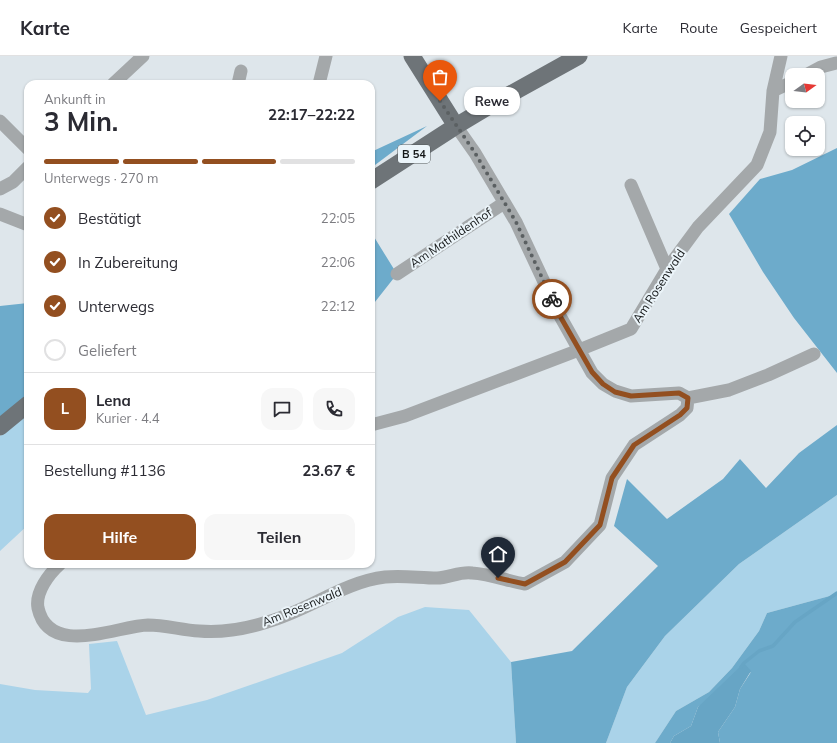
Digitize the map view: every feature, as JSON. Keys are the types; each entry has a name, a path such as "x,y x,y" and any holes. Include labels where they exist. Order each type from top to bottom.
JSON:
{"main road":[{"path":"412,56 456,126"},
{"name":"B 54","path":"375,178 456,126 510,94 580,56"},
{"path":"0,427 24,407"}],"street":[{"path":"117,80 142,56"},
{"path":"320,80 326,56"},
{"name":"Am Rosenwald","path":"375,424 405,416 631,329 667,269 698,227 757,164 770,132 772,91 781,56"},
{"path":"819,68 836,63"},
{"path":"239,80 241,71"},
{"path":"772,91 785,85"},
{"path":"0,120 24,145"},
{"path":"456,126 475,153 516,222 560,316 592,372 603,384 615,392 631,396 679,393 688,398 729,390 768,375 814,354"},
{"path":"0,189 13,182 24,171"},
{"path":"630,185 667,269"},
{"name":"Am Mathildenhof","path":"397,274 504,203"},
{"path":"0,214 24,223"},
{"name":"Am Rosenwald","path":"55,568 44,582 40,592 38,605 39,609 43,621 51,628 68,635 77,636 100,634 146,625 158,625 200,631 234,629 269,622 347,588 370,580 386,577 438,578 471,572 525,584 565,562 600,525 612,478 634,445 680,415 687,408 688,398"}],"shaded area":[{"path":"427,126 375,165 375,150"},
{"path":"837,148 837,373 794,318 763,272 729,214 760,179 792,170 821,156 825,156 825,154"},
{"path":"375,238 397,274 375,302"},
{"path":"24,303 24,399 0,420 0,306"},
{"path":"24,416 24,529 0,551 0,436"},
{"path":"837,425 837,495 739,564 665,636 627,687 606,743 516,743 511,662 572,651 658,566 614,526 627,479 667,519 723,479 740,459 766,488 799,453"},
{"path":"837,495 837,594 767,613 759,631 732,668 709,692 676,711 655,743 606,743 627,687 665,636 739,564"},
{"path":"837,594 837,743 720,743 718,732 735,707 740,689 751,672 698,707 691,726 674,736 670,743 655,743 676,711 709,692 732,668 759,631 767,613"},
{"path":"425,607 469,610 511,662 516,743 0,743 0,684 35,690 88,693 91,689 89,644 117,641 146,715 207,700 342,653 398,617"},
{"path":"744,663 751,671 740,689 735,707 718,732 720,743 670,743 674,736 691,726 698,707"}],"waterway":[{"path":"741,667 759,651 773,646 795,622 837,593"}],"way so far":[{"path":"440,101 475,153 516,222 552,299"}],"place":[{"name":"Rewe","path":"440,101"}],"route":[{"path":"498,578 525,584 565,562 600,525 612,478 634,445 680,415 687,408 688,398 679,393 666,393 651,396 631,396 615,392 603,384 592,372 552,299"}]}
